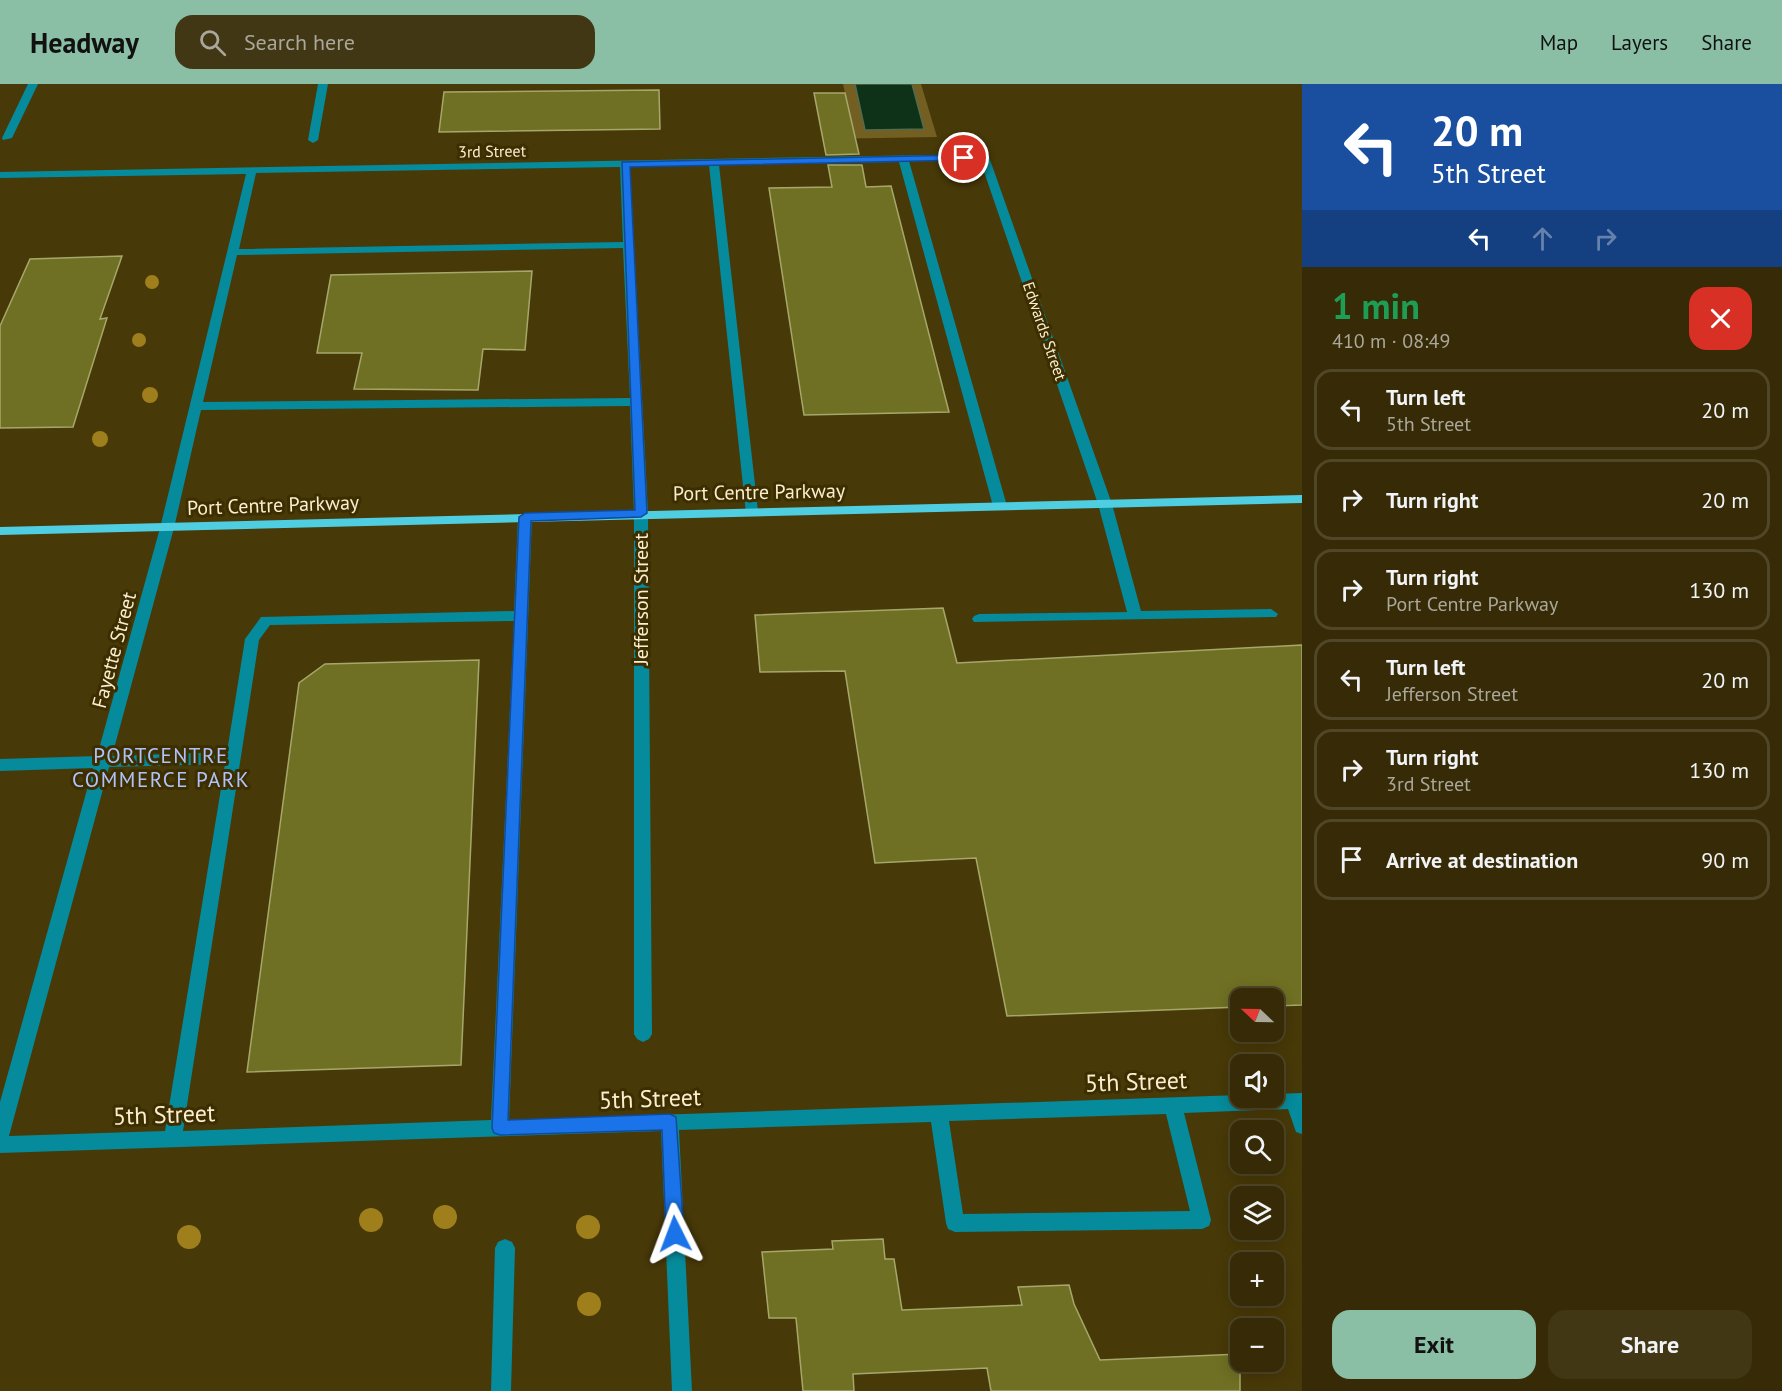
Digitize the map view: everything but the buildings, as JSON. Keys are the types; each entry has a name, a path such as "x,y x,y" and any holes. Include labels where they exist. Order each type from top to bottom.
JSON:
{"main road":[{"name":"Port Centre Parkway","path":"0,531 641,513 1302,499"}],"street":[{"path":"7,138 33,84"},
{"path":"313,140 323,84"},
{"name":"3rd Street","path":"0,175 984,157"},
{"name":"Edwards Street","path":"984,157 1105,504 1134,616"},
{"path":"903,159 1000,506"},
{"path":"714,162 751,511"},
{"name":"Jefferson Street","path":"625,164 641,513 643,1034"},
{"name":"Fayette Street","path":"0,1135 167,528 252,170"},
{"path":"233,252 629,245"},
{"path":"196,406 636,402"},
{"path":"500,1128 525,517"},
{"path":"979,619 1271,614"},
{"path":"173,1138 252,639 266,620 521,616"},
{"path":"0,765 233,758"},
{"path":"1298,1101 1302,1126"},
{"name":"5th Street","path":"0,1144 1298,1101"},
{"path":"939,1113 955,1223 1202,1220 1173,1105"},
{"path":"670,1122 682,1391"},
{"path":"501,1391 505,1248"}],"shaded area":[{"path":"843,84 921,84 937,137 824,139 814,93 845,93"},
{"path":"855,84 912,84 924,129 865,130"}],"district":[{"name":"PORTCENTRE COMMERCE PARK","path":"161,768"}],"route":[{"path":"675,1234 670,1122 500,1128 525,517 641,513 625,164 964,158"}]}
